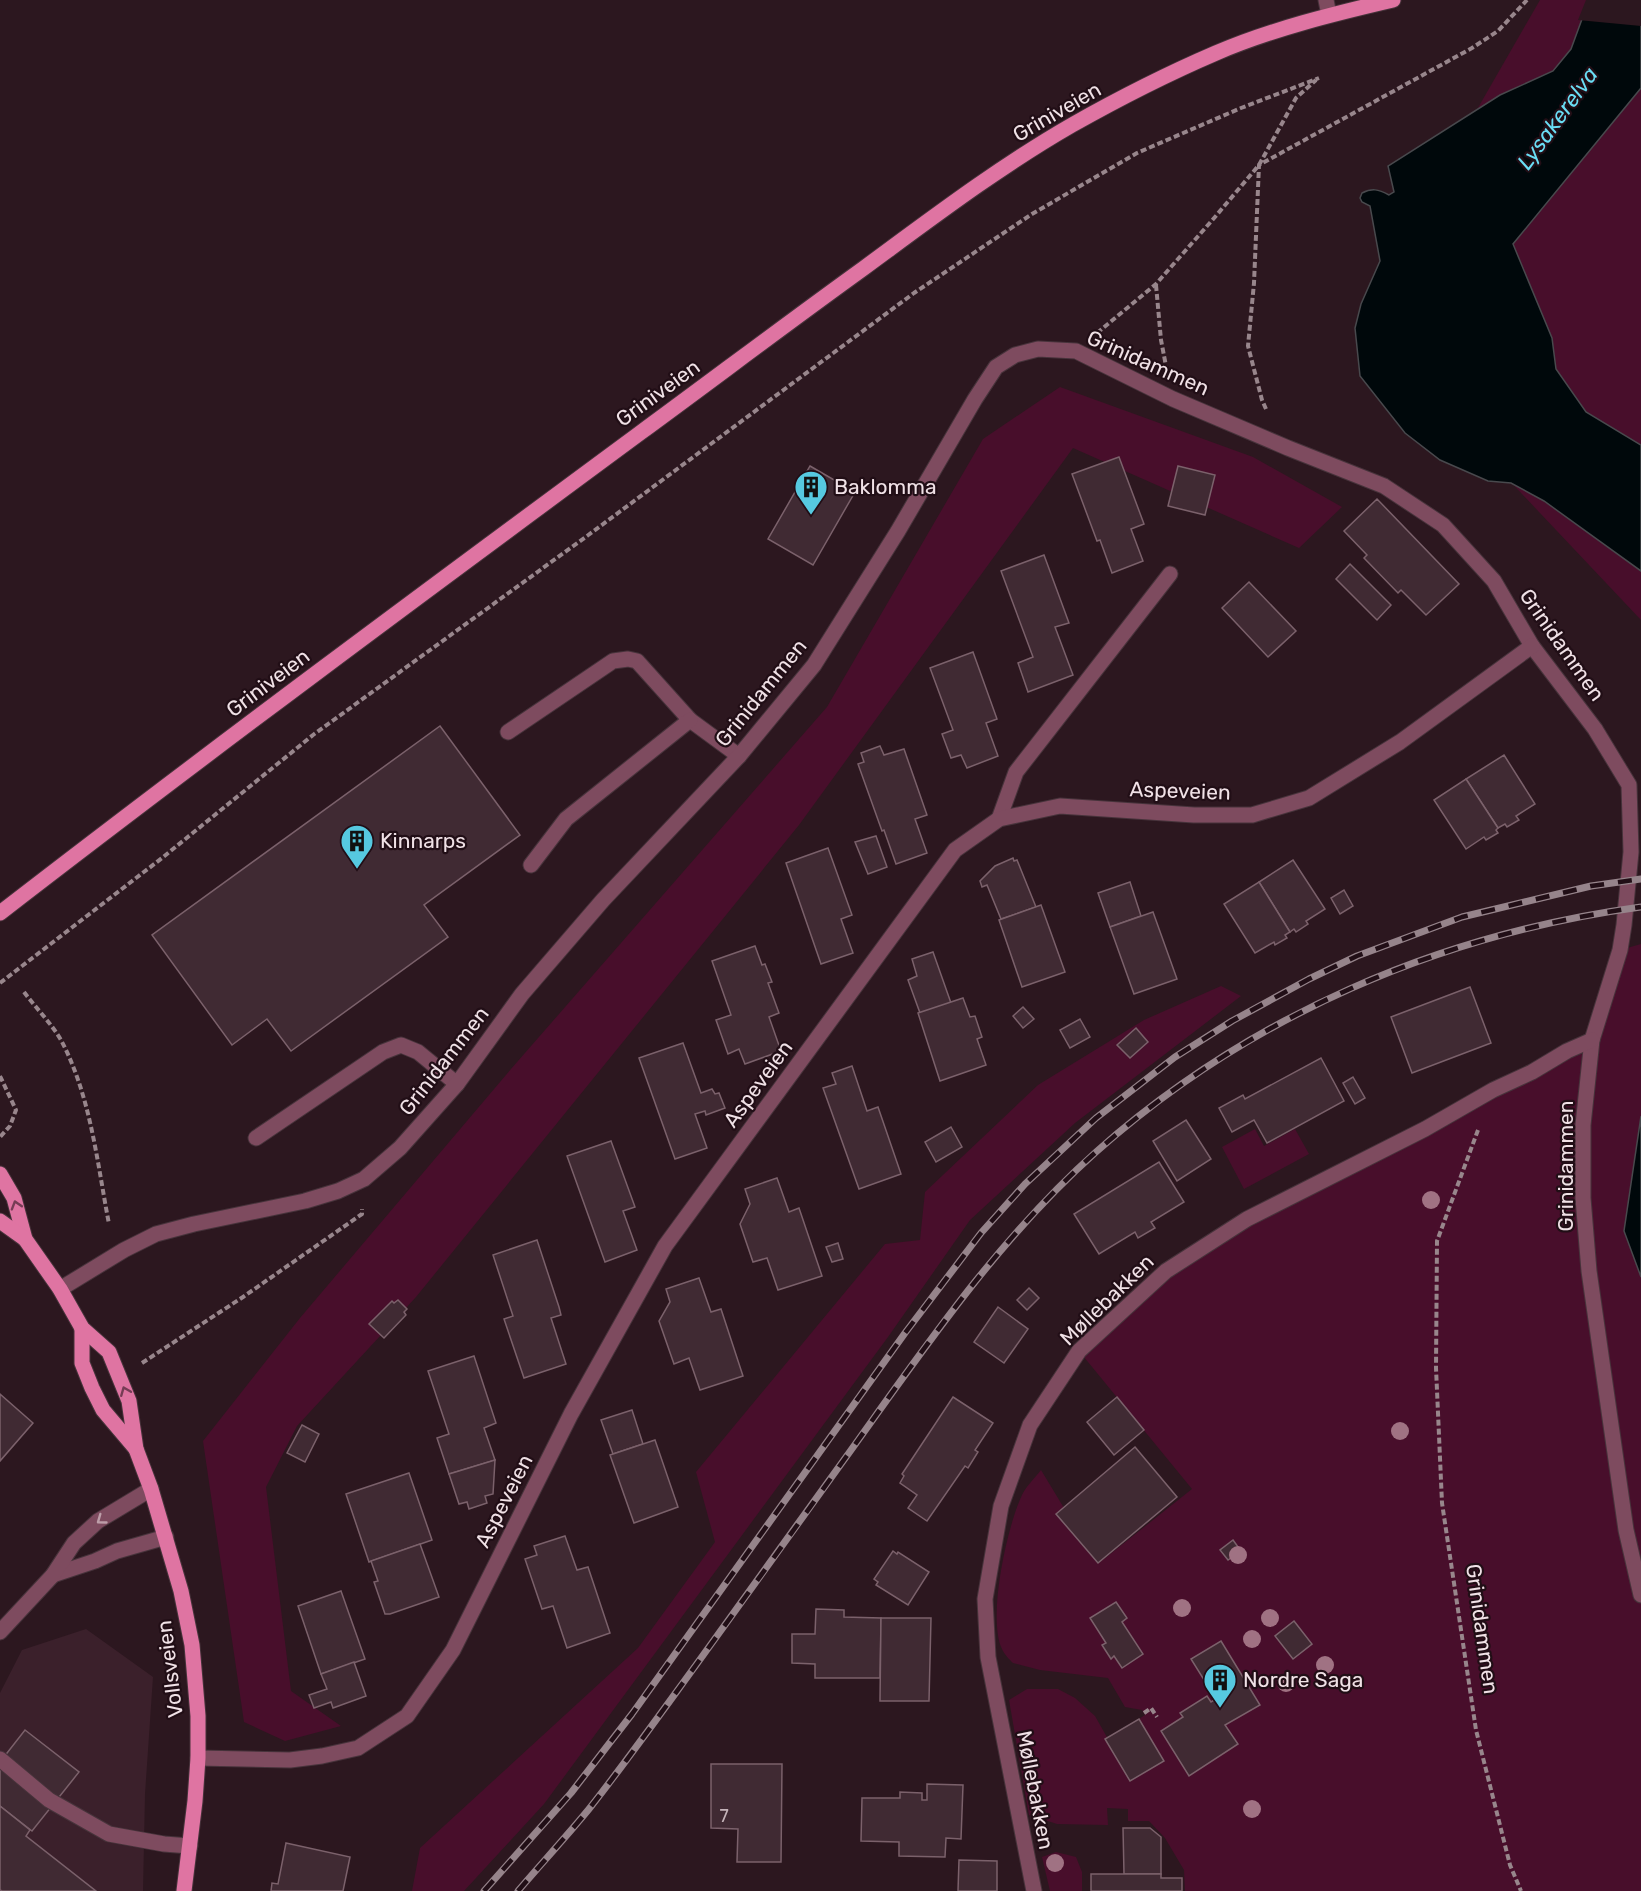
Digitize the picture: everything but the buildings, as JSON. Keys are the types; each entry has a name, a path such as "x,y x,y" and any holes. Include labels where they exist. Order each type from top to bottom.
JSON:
{"main road":[{"name":"Griniveien","path":"0,913 211,751 407,605 819,300 993,176 1072,125 1217,53 1276,31 1327,8 1391,0"},
{"name":"Vollsveien","path":"0,1174 14,1198 25,1239"},
{"name":"Vollsveien","path":"0,1221 25,1239 60,1289 82,1328 109,1352 129,1401 135,1449 151,1489 166,1537 181,1591 192,1645 198,1716 198,1758 184,1891"},
{"name":"Vollsveien","path":"82,1328 82,1363 92,1388 103,1410 135,1449"}],"street":[{"name":"Grinidammen","path":"60,1289 124,1250 156,1234 305,1201 338,1191 364,1179 400,1148 457,1084 522,994 603,900 739,756 814,665 898,531 996,367 1015,356 1038,350 1076,351 1173,399 1384,486 1443,525 1494,581 1532,646 1596,729 1629,785 1631,852 1620,950 1592,1040 1582,1125 1583,1198 1589,1271 1626,1530 1641,1595"},
{"path":"999,819 1016,772 1170,574"},
{"name":"Aspeveien","path":"198,1758 290,1760 322,1756 358,1748 407,1716 453,1650 572,1414 665,1246 955,850 999,819 1060,806 1194,815 1252,815 1309,798 1400,742 1532,646"},
{"path":"508,732 613,661 628,659 637,661 690,720 739,756"},
{"path":"531,865 566,819 690,720"},
{"name":"Møllebakken","path":"1034,1891 988,1657 985,1599 1001,1506 1030,1425 1079,1351 1166,1271 1247,1219 1425,1129 1493,1090 1592,1040"},
{"path":"256,1138 383,1052 401,1045 418,1052 457,1084"},
{"path":"0,1632 53,1575 74,1543 98,1521 151,1489"},
{"path":"53,1575 117,1551 166,1537"},
{"path":"0,1759 48,1800 109,1834 164,1844 190,1846"}],"path":[{"path":"1259,165 1472,48 1498,31 1527,0"},
{"path":"0,983 162,858 313,735 914,293 1032,214 1137,153 1241,108 1319,78 1296,98 1259,165 1156,284 1076,351"},
{"path":"1259,165 1254,283 1248,346 1262,400 1267,410"},
{"path":"1156,284 1161,340 1173,399"},
{"path":"24,992 60,1038 76,1072 85,1099 109,1224"},
{"path":"0,1076 16,1110 10,1126 0,1137"},
{"name":"Grinidammen","path":"1493,1090 1437,1241 1436,1368 1442,1503 1476,1730 1510,1864 1521,1891"},
{"path":"133,1369 252,1291 362,1214 364,1179"},
{"path":"1144,1713 1151,1708 1157,1717"}],"shaded area":[{"path":"1540,0 1641,0 1641,620 1421,387 1421,207"},
{"path":"1060,387 1253,457 1342,507 1299,548 1073,448 799,825 416,1297 297,1426 266,1487 291,1691 341,1726 285,1741 244,1722 203,1441 300,1318 511,1069 827,707 983,439"},
{"path":"1641,944 1641,1122 1624,1231 1641,1277 1641,1891 1185,1891 1184,1870 1165,1838 1149,1821 1128,1821 1128,1809 1107,1808 1108,1825 1057,1824 1029,1815 1009,1700 1027,1689 1058,1689 1075,1698 1095,1716 1108,1739 1145,1715 1142,1710 1125,1707 1108,1678 1040,1670 1013,1663 1003,1651 998,1635 998,1595 1010,1528 1022,1495 1041,1470 1064,1508 1104,1559 1192,1489 1079,1351 1166,1271 1592,1040 1620,950"},
{"path":"1221,986 1241,996 1075,1123 970,1220 888,1337 544,1804 464,1891 412,1891 420,1848 638,1648 715,1542 696,1472 885,1244 920,1240 925,1192 1038,1085 1144,1020"},
{"path":"1255,1129 1264,1146 1295,1129 1309,1154 1244,1189 1222,1147"},
{"path":"86,1629 153,1677 145,1794 143,1891 0,1891 0,1693 22,1650"},
{"path":"1056,1852 1076,1857 1082,1872 1082,1891 1050,1891 1042,1857"}],"water":[{"name":"Lysakerelva","path":"1589,0 1641,0 1641,88 1513,244 1552,338 1556,369 1586,412 1641,445 1641,571 1544,501 1511,483 1488,481 1440,460 1405,433 1360,376 1355,328 1361,304 1380,261 1370,206 1362,202 1360,198 1362,193 1375,190 1389,195 1394,192 1388,166 1500,95 1553,71 1571,49"},
{"path":"1641,1116 1641,1277 1624,1231"}],"pier":[{"path":"1586,0 1641,0 1641,26 1578,20"}],"railway":[{"path":"484,1891 571,1793 632,1714 905,1333 981,1233 1025,1184 1096,1118 1175,1057 1232,1021 1357,956 1462,917 1591,886 1641,879"},
{"path":"518,1891 589,1809 630,1755 963,1297 1026,1222 1096,1152 1155,1104 1217,1060 1283,1022 1350,989 1421,961 1493,938 1566,920 1641,907"}],"place":[{"name":"Baklomma","path":"811,516"},
{"name":"Kinnarps","path":"357,870"},
{"name":"Nordre Saga","path":"1220,1709"}]}
